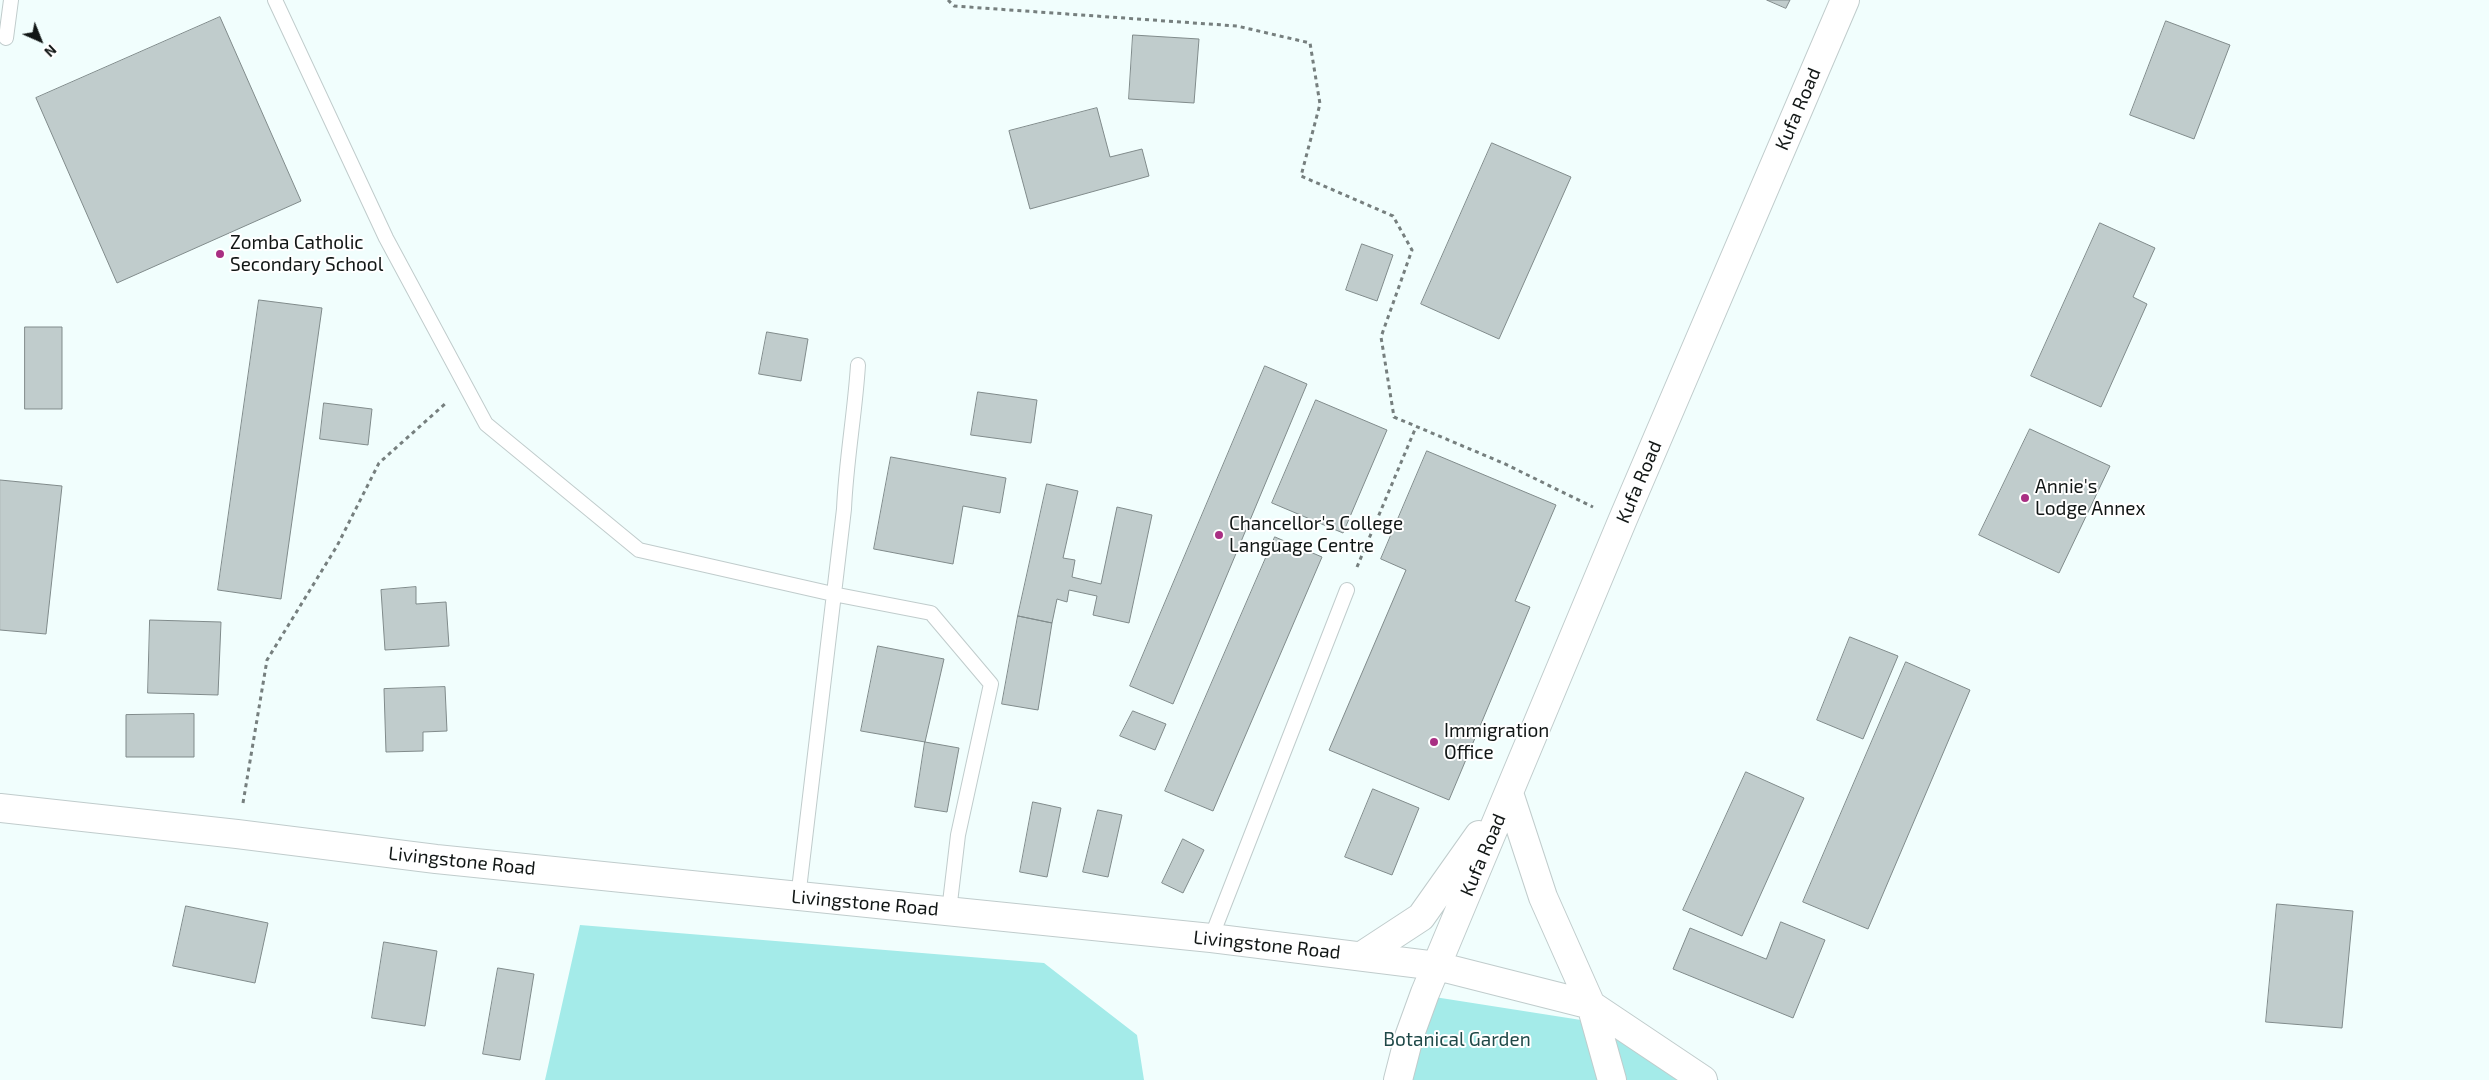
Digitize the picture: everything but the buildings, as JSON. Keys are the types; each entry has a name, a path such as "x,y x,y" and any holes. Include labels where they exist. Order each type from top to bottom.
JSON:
{"street":[{"name":"Kufa Road","path":"1398,1080 1409,1038 1508,793 1845,0"},
{"path":"1363,955 1421,917 1508,793"},
{"path":"1508,793 1543,897 1591,1005 1612,1080"},
{"name":"Livingstone Road","path":"0,808 237,834 436,859 798,898 949,911 1211,938 1363,955 1437,966 1591,1005 1703,1080"}],"lane":[{"path":"6,38 11,0"},
{"path":"275,0 386,238 486,424 639,550 833,594 931,613 991,684 958,835 949,911"},
{"path":"798,898 855,412 858,365"},
{"path":"1211,938 1347,590"}],"path":[{"path":"948,0 954,6 1237,26 1310,43 1320,104 1301,176 1392,216 1412,250 1381,337 1394,416 1503,463 1623,519"},
{"path":"237,834 267,660 336,546 379,463 465,386"},
{"path":"1347,590 1416,427"}],"green space":[{"path":"580,925 1044,963 1137,1035 1144,1080 545,1080"},
{"name":"Botanical Garden","path":"1428,996 1651,1031 1719,1080 1405,1080"}],"place":[{"name":"Zomba Catholic Secondary School","path":"220,254"},
{"name":"Annie's Lodge Annex","path":"2025,498"},
{"name":"Chancellor's College Language Centre","path":"1219,535"},
{"name":"Immigration Office","path":"1434,742"}]}
